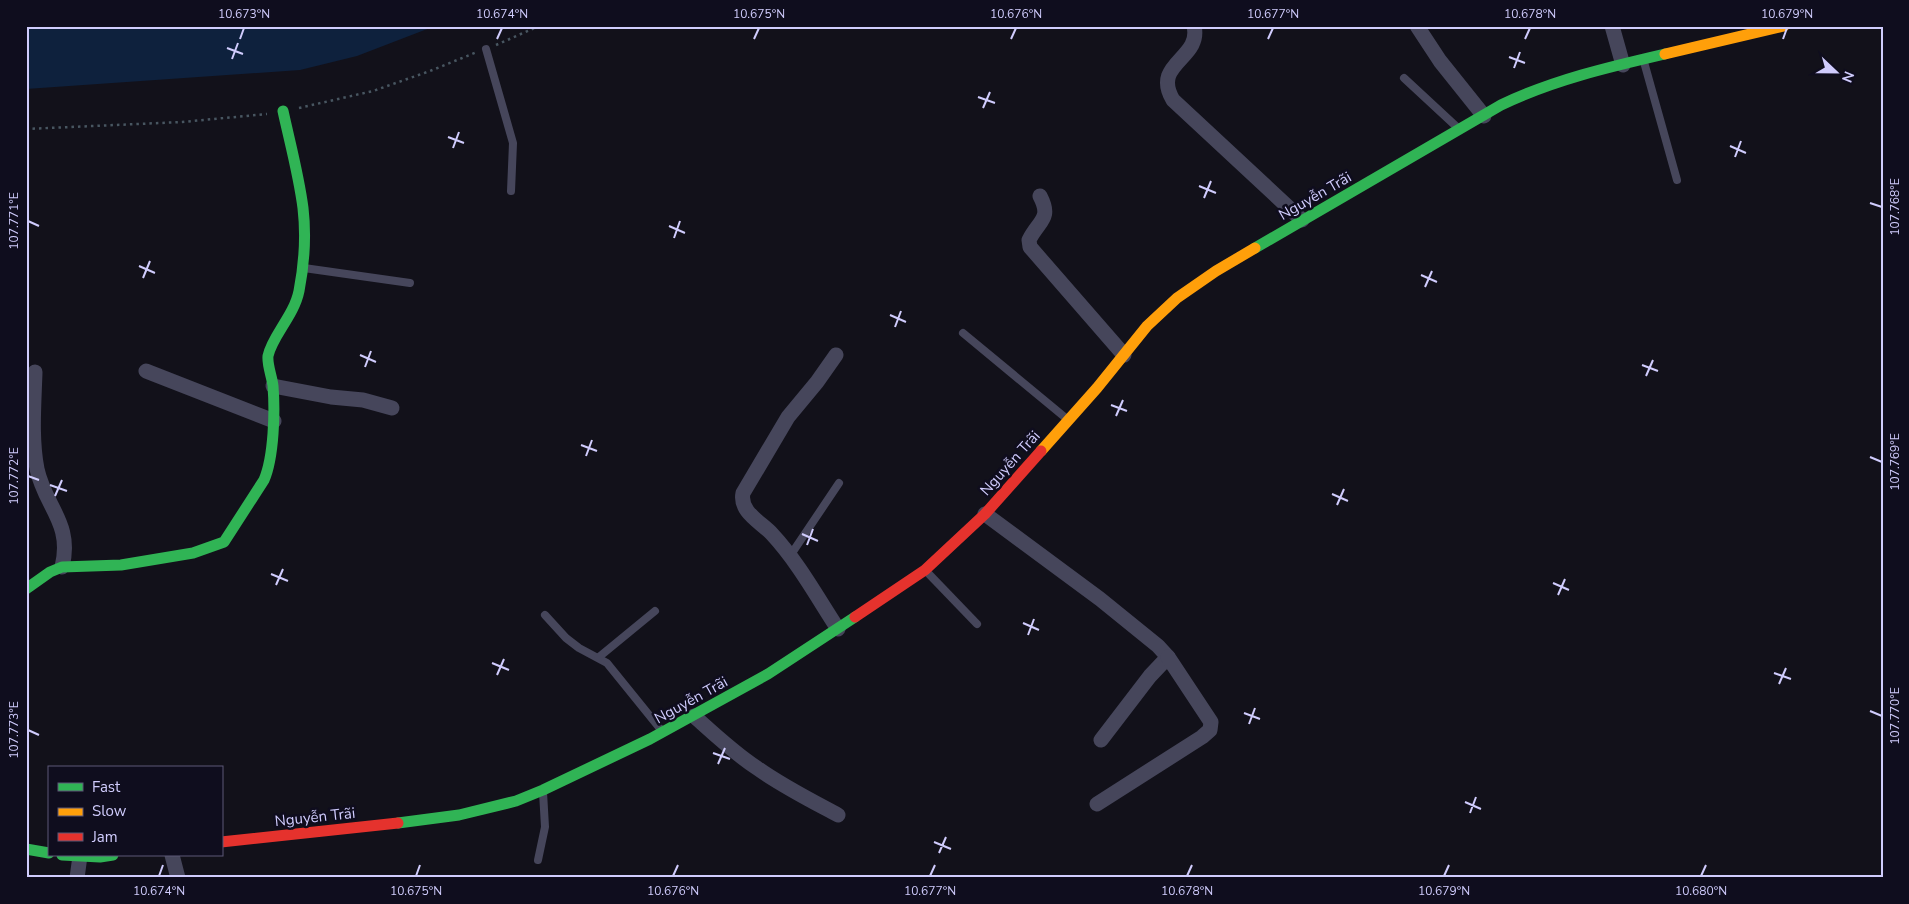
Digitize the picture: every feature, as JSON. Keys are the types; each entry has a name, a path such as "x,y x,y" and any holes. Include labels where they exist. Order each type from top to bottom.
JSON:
{"main road":[{"name":"Nguyễn Trãi","path":"222,842 387,825 443,817 516,801 610,760 664,732 768,674 924,570 985,514 1068,420 1147,326 1191,287 1302,220 1516,97 1546,85 1784,26"},
{"path":"26,589 50,572 62,567 122,565 193,553 224,542 264,480 270,459 274,421 268,357 292,313 299,292 304,245 303,208 283,111"},
{"path":"26,849 48,853"}],"street":[{"path":"1194,26 1195,35 1190,49 1175,64 1168,76 1169,92 1173,100 1302,220"},
{"path":"1416,26 1440,61 1484,116"},
{"path":"1612,26 1623,65"},
{"path":"1040,196 1045,206 1045,216 1029,240 1030,247 1124,355"},
{"path":"836,355 783,423 743,494 742,504 771,533 790,556 838,628"},
{"path":"146,371 274,421"},
{"path":"35,372 34,453 42,483 56,511 63,531 65,554 62,567"},
{"path":"272,386 331,397 363,400 392,408"},
{"path":"985,514 1100,599 1158,646 1211,722 1210,730 1202,738 1097,804"},
{"path":"1101,740 1150,676 1168,658"},
{"path":"694,716 758,770 838,815"},
{"path":"76,878 80,856"},
{"path":"172,856 178,878"}],"lane":[{"path":"486,49 513,143 512,191"},
{"path":"1643,60 1677,180"},
{"path":"1404,78 1460,130"},
{"path":"302,268 410,283"},
{"path":"963,333 1068,420"},
{"path":"790,556 839,483"},
{"path":"924,570 977,624"},
{"path":"599,658 655,611"},
{"path":"545,614 566,638 579,648 607,663 664,732"},
{"path":"538,860 545,827 543,790"}],"water":[{"path":"26,26 435,26 357,56 300,70 26,89"}],"traffic: fast":[{"path":"1255,248 1501,105 1561,81 1665,54"},
{"path":"26,589 50,572 62,567 121,565 193,553 224,542 264,480 270,459 274,421 273,386 268,356 270,348 293,309 301,281 304,250 304,218 301,196 283,111"},
{"path":"398,823 459,815 516,801 543,790 650,739 768,674 855,617"},
{"path":"26,849 48,853"},
{"path":"81,856 106,856"}],"traffic: slow":[{"path":"1665,54 1784,26"},
{"path":"1041,451 1097,388 1147,326 1177,298 1216,271 1255,248"}],"traffic: jam":[{"path":"855,617 925,570 985,514 1041,451"},
{"path":"222,842 398,823"}]}
